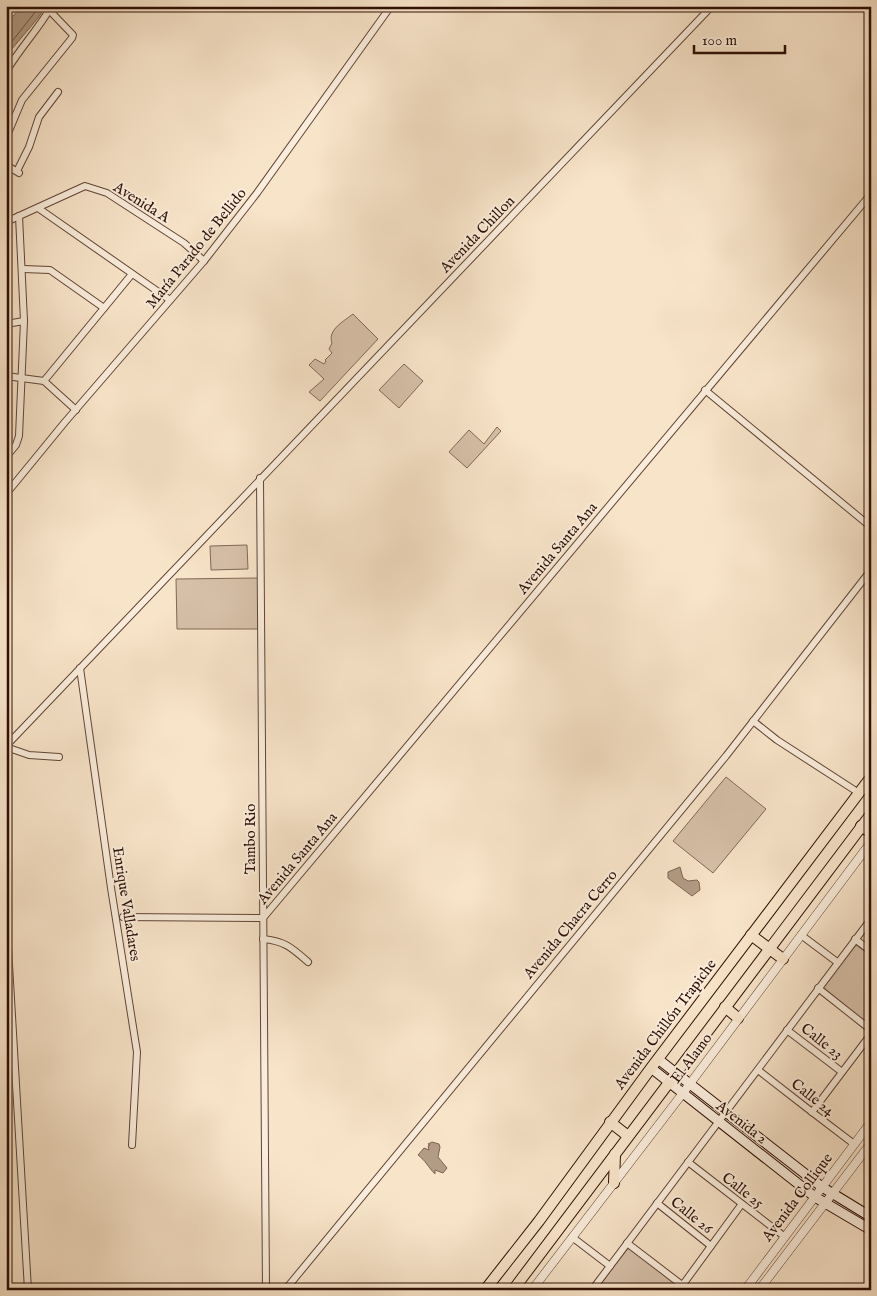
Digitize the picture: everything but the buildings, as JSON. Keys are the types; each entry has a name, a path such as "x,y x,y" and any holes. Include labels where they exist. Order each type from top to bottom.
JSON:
{"main road":[{"name":"Avenida Chillón Trapiche","path":"485,1290 539,1221 610,1122 871,777"},
{"path":"513,1290 871,814"},
{"path":"861,826 871,833"},
{"path":"751,935 783,959"},
{"path":"725,1007 738,1018"},
{"name":"Avenida 2","path":"658,1059 822,1187 871,1216"},
{"name":"Avenida 2","path":"651,1068 815,1197 871,1230"},
{"path":"610,1122 628,1136"},
{"path":"614,1183 616,1153"},
{"path":"856,1221 854,1213 860,1210"}],"street":[{"name":"María Parado de Bellido","path":"6,494 204,260 256,193 391,6"},
{"name":"Avenida Chillon","path":"260,478 712,6"},
{"path":"6,72 13,59 37,29 50,8 73,34 22,100 6,138"},
{"path":"6,165 18,172 39,117 58,92"},
{"name":"Avenida A","path":"6,222 86,186 106,193 184,243 204,260"},
{"name":"Avenida Santa Ana","path":"263,918 871,194"},
{"path":"38,208 170,300"},
{"path":"6,457 18,442 22,378 24,321 19,216"},
{"path":"23,269 50,270 104,308"},
{"path":"44,381 132,274"},
{"path":"6,324 24,321"},
{"path":"6,376 44,381 76,410"},
{"path":"705,390 871,527"},
{"path":"59,757 29,755 6,746 260,478"},
{"name":"Tambo Rio","path":"260,478 266,1290"},
{"name":"Avenida Chacra Cerro","path":"285,1290 754,721 871,570"},
{"name":"Enrique Valladares","path":"80,668 111,888 137,1052 132,1145"},
{"path":"754,721 777,740 859,793"},
{"name":"El Alamo","path":"532,1290 683,1093 871,842"},
{"path":"6,913 28,1290"},
{"path":"123,917 263,918"},
{"path":"592,1290 871,919"},
{"path":"801,935 837,962"},
{"path":"263,939 290,946 308,962"},
{"path":"855,939 871,951"},
{"path":"812,1112 871,1032 818,988"},
{"name":"Calle 23","path":"788,1030 842,1072"},
{"name":"Calle 24","path":"758,1070 854,1144"},
{"name":"Avenida Collique","path":"745,1290 871,1122"},
{"path":"759,1290 871,1143"},
{"name":"Calle 25","path":"688,1162 784,1237"},
{"name":"Calle 26","path":"657,1203 711,1246"},
{"path":"627,1243 680,1287 741,1205"},
{"path":"572,1237 610,1266"}],"shaded area":[{"path":"353,314 378,339 320,401 309,392 324,379 309,365 315,359 324,364 325,360 332,353 329,349 334,330"},
{"path":"404,364 423,381 399,408 379,390"},
{"path":"497,427 501,431 467,468 449,452 469,430 484,444"},
{"path":"247,545 248,569 211,570 210,546"},
{"path":"258,578 258,629 177,629 176,579"},
{"path":"726,777 766,809 713,873 673,841"},
{"path":"856,945 871,956 871,1026 822,989"},
{"path":"629,1247 678,1285 674,1290 596,1290"}],"water":[{"path":"22,6 46,6 6,56 6,24"},
{"path":"680,867 683,878 688,881 697,880 699,882 700,890 692,896 668,878 668,872"},
{"path":"432,1142 439,1144 438,1157 447,1168 443,1173 435,1170 435,1174 418,1155 424,1148 429,1150 428,1146 430,1145 428,1144"}]}
